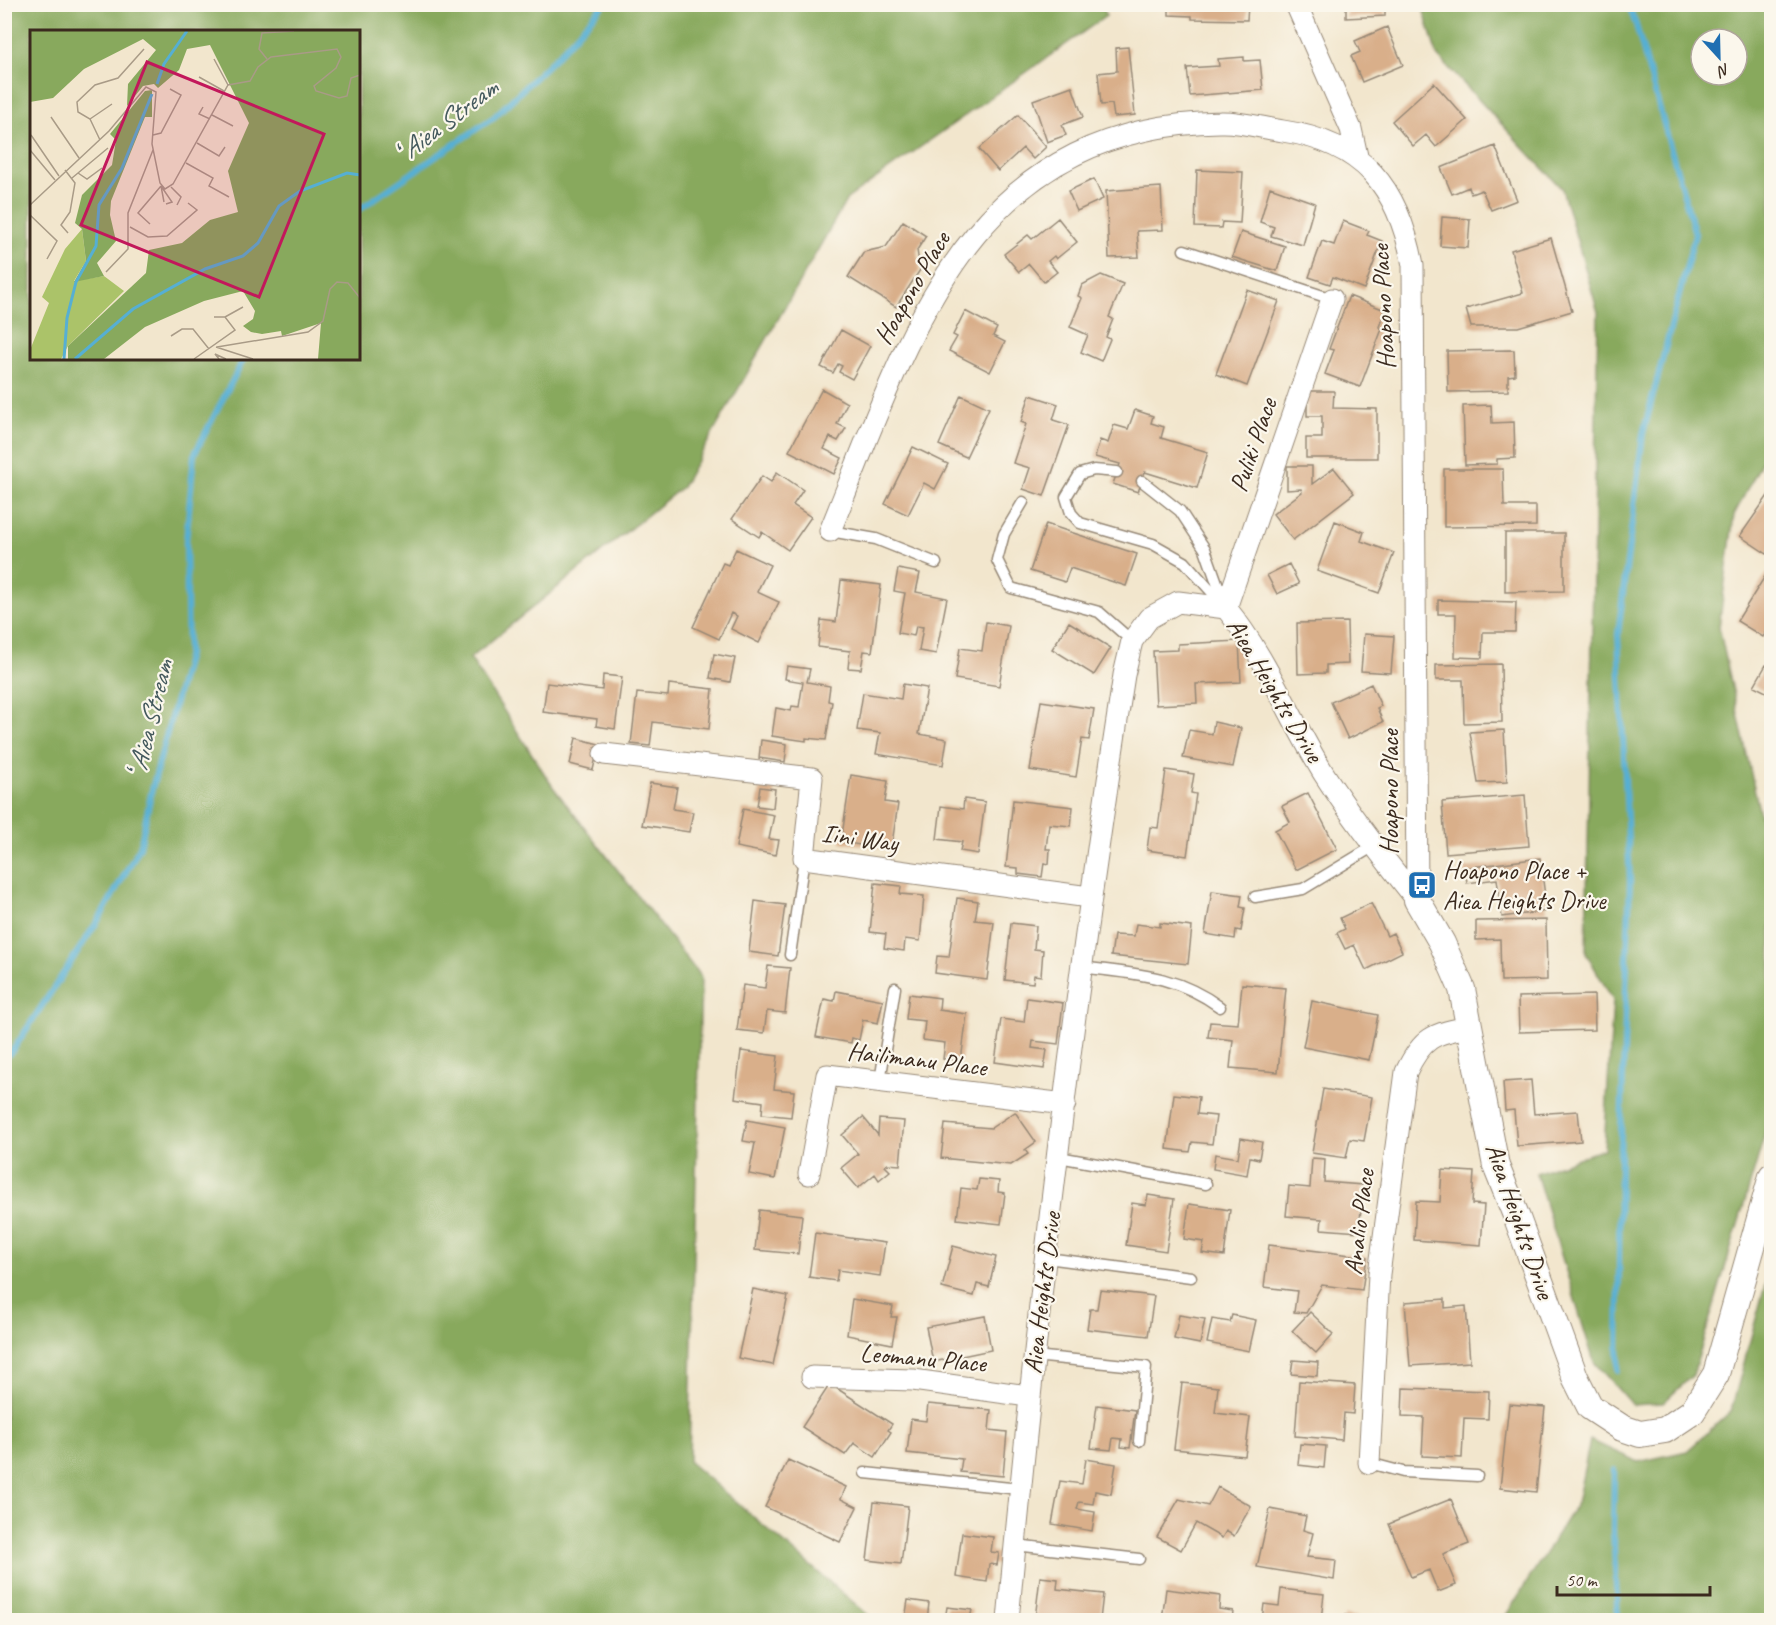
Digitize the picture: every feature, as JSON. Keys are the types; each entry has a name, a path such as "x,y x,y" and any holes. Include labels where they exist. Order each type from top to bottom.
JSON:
{"street":[{"path":"1296,4 1351,129 1357,156"},
{"name":"Hoapono Place","path":"830,531 896,370 940,281 967,243 1002,204 1046,170 1095,144 1154,127 1222,122 1300,133 1357,156 1381,181 1405,227 1413,265 1417,900"},
{"name":"Puliki Place","path":"1226,608 1332,299"},
{"name":"Aiea Heights Drive","path":"1008,1620 1028,1396 1047,1258 1089,897 1124,675 1132,640 1149,618 1178,602 1226,608 1246,632 1323,772 1374,846 1417,900 1442,943 1462,989 1496,1166 1575,1377 1590,1407 1622,1428 1640,1434 1665,1430 1692,1412 1716,1374 1772,1176"},
{"name":"Iini Way","path":"604,754 812,778 804,858 1089,897"},
{"name":"Analio Place","path":"1368,1463 1379,1274 1406,1072 1418,1047 1443,1031 1470,1027"},
{"name":"Hailimanu Place","path":"809,1174 827,1075 1065,1104"},
{"name":"Leomanu Place","path":"812,1377 912,1380 1028,1396"}],"lane":[{"path":"1184,250 1332,299"},
{"path":"1117,472 1094,470 1080,474 1066,498 1071,513 1080,523 1153,544 1185,562 1226,608"},
{"path":"1142,481 1180,511 1205,549 1226,608"},
{"path":"1023,502 1004,534 997,560 1011,588 1099,612 1132,640"},
{"path":"830,531 876,539 936,563"},
{"path":"1255,897 1303,889 1374,846"},
{"path":"790,955 804,858"},
{"path":"1081,968 1160,978 1197,991 1220,1007"},
{"path":"880,1081 895,987"},
{"path":"1059,1157 1206,1184"},
{"path":"1047,1258 1191,1277"},
{"path":"1034,1356 1146,1367 1139,1441"},
{"path":"1368,1463 1403,1473 1477,1476"},
{"path":"865,1473 1020,1489"},
{"path":"1015,1545 1139,1559"}],"green space":[{"path":"5,4 1103,5 1106,16 847,199 682,487 470,658 553,787 701,977 689,1462 874,1620 5,1620"},
{"path":"1422,5 1771,5 1771,444 1734,515 1719,627 1768,851 1771,853 1771,1114 1693,1375 1663,1403 1632,1405 1594,1362 1536,1173 1604,1149 1613,1000 1586,953 1598,312 1562,189 1437,55"},
{"path":"1771,1263 1771,1620 1503,1620 1577,1503 1590,1440 1638,1462 1687,1451 1731,1411"}],"building":[{"path":"1169,4 1248,4 1247,20 1192,19 1192,16 1169,15"},
{"path":"1346,4 1385,4 1385,16 1346,18"},
{"path":"1387,27 1403,65 1362,82 1351,56 1360,52 1355,41"},
{"path":"1128,47 1135,115 1114,117 1112,104 1101,105 1098,73 1117,71 1116,48"},
{"path":"1244,57 1244,61 1260,60 1263,90 1190,96 1187,68 1219,66 1218,59"},
{"path":"1434,83 1467,120 1436,147 1426,135 1413,146 1392,121"},
{"path":"1072,86 1083,117 1062,125 1066,135 1047,142 1033,100"},
{"path":"1018,115 1046,147 1033,159 1023,148 998,171 979,149"},
{"path":"1495,146 1517,200 1491,210 1482,190 1471,194 1469,187 1452,194 1441,168"},
{"path":"1197,170 1243,172 1240,223 1222,222 1221,228 1195,227"},
{"path":"1094,179 1103,199 1077,211 1068,191"},
{"path":"1161,187 1163,230 1137,231 1139,257 1109,258 1106,191"},
{"path":"1270,187 1315,203 1303,245 1271,236 1274,227 1260,222"},
{"path":"1442,217 1470,219 1468,248 1440,246"},
{"path":"1058,218 1077,242 1056,259 1054,256 1048,261 1057,272 1044,282 1029,264 1019,272 1004,254 1028,235 1032,239"},
{"path":"903,221 926,236 917,250 920,270 896,307 848,277 864,252 886,247"},
{"path":"1343,221 1369,231 1367,235 1382,241 1364,289 1333,277 1330,284 1309,277 1322,241 1334,245"},
{"path":"1241,232 1285,246 1277,271 1232,257"},
{"path":"1551,238 1572,311 1518,327 1471,327 1466,309 1523,293 1511,250"},
{"path":"1101,275 1123,284 1109,317 1113,319 1106,337 1110,339 1101,361 1081,352 1088,335 1070,327 1082,298 1078,296 1082,285"},
{"path":"1247,290 1279,301 1247,386 1216,374"},
{"path":"1349,296 1385,310 1379,327 1382,329 1360,387 1325,374 1334,350 1329,349"},
{"path":"965,311 997,328 993,336 1005,342 990,372 949,351 957,337 953,335"},
{"path":"841,330 870,346 852,379 839,372 842,366 838,364 833,373 821,367"},
{"path":"1514,350 1515,375 1508,376 1508,391 1448,392 1447,351"},
{"path":"822,389 847,403 837,424 846,428 838,441 830,437 824,449 842,458 834,474 789,451"},
{"path":"1307,391 1334,391 1333,408 1377,409 1377,458 1306,458 1306,438 1322,438 1322,416 1307,416"},
{"path":"961,395 989,408 966,457 939,445"},
{"path":"1030,395 1058,404 1053,420 1069,425 1044,496 1023,489 1030,468 1013,463 1026,424 1021,422"},
{"path":"1491,405 1492,423 1514,422 1515,458 1497,459 1497,464 1465,465 1463,406"},
{"path":"1135,410 1153,416 1151,423 1164,427 1161,438 1208,452 1197,488 1145,472 1138,492 1113,484 1120,464 1095,457 1100,440 1108,443 1114,425 1128,429"},
{"path":"913,447 948,464 935,489 924,483 908,515 885,504"},
{"path":"1287,466 1312,466 1312,484 1334,468 1354,493 1293,540 1273,514 1302,492 1301,489 1287,490"},
{"path":"1444,469 1503,469 1504,506 1536,506 1536,526 1444,527"},
{"path":"777,472 803,490 793,505 811,517 788,550 762,532 759,537 732,519 762,476 771,482"},
{"path":"1772,490 1772,547 1767,554 1740,536"},
{"path":"1335,521 1364,532 1361,541 1394,553 1379,593 1317,571"},
{"path":"1046,524 1137,554 1126,586 1070,568 1065,582 1030,571"},
{"path":"1505,533 1564,533 1564,591 1505,592"},
{"path":"736,549 770,565 757,592 779,602 759,643 731,629 737,616 731,613 719,639 693,627 723,563 728,565"},
{"path":"1289,564 1299,584 1277,594 1267,575"},
{"path":"898,569 920,573 916,592 947,598 936,654 919,651 923,627 916,626 914,636 898,633 905,593 894,591"},
{"path":"1767,573 1772,575 1772,624 1763,637 1737,621"},
{"path":"841,580 881,585 872,652 864,651 861,669 848,668 850,651 818,647 821,620 836,622"},
{"path":"1438,600 1516,602 1515,632 1483,632 1482,658 1455,657 1456,614 1438,614"},
{"path":"986,622 1009,626 999,686 955,679 960,648 982,651"},
{"path":"1069,622 1111,648 1094,675 1052,649"},
{"path":"1347,622 1348,664 1326,665 1326,673 1298,674 1297,623"},
{"path":"1364,634 1394,636 1391,673 1361,671"},
{"path":"1239,641 1241,682 1196,684 1197,703 1156,705 1153,651 1178,650 1178,644"},
{"path":"714,654 735,658 730,682 710,678"},
{"path":"1501,664 1502,722 1464,723 1463,680 1436,680 1436,665"},
{"path":"1766,665 1772,668 1772,695 1754,686"},
{"path":"787,666 810,669 807,682 830,686 828,701 832,702 826,740 806,738 806,741 772,736 776,708 791,711 792,706 799,707 803,682 785,679"},
{"path":"603,675 622,677 615,729 596,726 597,719 543,712 547,683 602,690"},
{"path":"669,684 713,689 709,729 653,722 650,746 631,744 637,693 668,696"},
{"path":"903,684 927,688 919,734 947,739 943,765 876,754 880,733 857,730 863,693 901,699"},
{"path":"1371,684 1381,706 1377,708 1383,722 1348,739 1331,702"},
{"path":"1041,701 1094,709 1089,740 1082,739 1076,777 1030,770"},
{"path":"1214,722 1241,728 1233,767 1183,758 1189,730 1212,734"},
{"path":"1504,730 1507,782 1478,783 1470,732"},
{"path":"576,738 599,744 593,770 570,764"},
{"path":"761,740 787,744 785,762 759,758"},
{"path":"1166,770 1194,774 1191,793 1196,794 1187,856 1147,850 1150,827 1158,828"},
{"path":"851,775 888,781 885,802 898,804 891,850 841,842"},
{"path":"650,783 677,787 673,809 693,812 689,832 642,825"},
{"path":"760,787 775,789 773,808 757,806"},
{"path":"1308,793 1337,849 1296,870 1275,830 1290,822 1282,806"},
{"path":"1525,795 1529,846 1446,853 1442,802"},
{"path":"964,799 985,802 978,854 960,851 962,842 937,839 941,806 963,809"},
{"path":"1013,800 1073,807 1071,826 1049,824 1046,849 1050,849 1049,864 1044,863 1042,877 1018,874 1018,868 1006,867"},
{"path":"743,809 774,815 769,839 779,840 776,855 736,847"},
{"path":"1540,858 1547,911 1502,917 1497,879 1467,883 1465,868"},
{"path":"875,883 901,886 900,894 924,896 920,941 905,939 904,951 884,948 886,934 870,932"},
{"path":"1212,891 1242,895 1240,907 1245,908 1241,931 1236,930 1235,939 1205,934"},
{"path":"957,898 978,901 975,920 994,922 987,980 935,973 937,956 949,957"},
{"path":"755,901 785,905 778,956 749,952"},
{"path":"1371,903 1387,936 1393,933 1402,952 1366,970 1354,945 1345,949 1337,933 1345,929 1340,918"},
{"path":"1546,920 1547,980 1501,981 1500,939 1476,940 1476,921"},
{"path":"1011,923 1036,926 1034,949 1043,950 1041,976 1034,975 1033,983 1005,980"},
{"path":"1160,923 1192,927 1188,964 1111,956 1114,935 1134,936 1136,924 1160,927"},
{"path":"768,966 790,968 785,1013 767,1011 764,1033 737,1030 743,985 765,988"},
{"path":"1242,984 1286,988 1278,1072 1230,1068 1233,1040 1208,1037 1210,1022 1238,1024"},
{"path":"836,991 883,1000 878,1023 863,1020 859,1040 852,1038 851,1043 816,1037 824,999 834,1001"},
{"path":"909,994 940,998 939,1010 967,1014 961,1061 943,1059 945,1043 923,1040 925,1021 906,1019"},
{"path":"1594,995 1595,1030 1519,1032 1518,997"},
{"path":"1027,998 1063,1003 1058,1044 1033,1041 1032,1048 1047,1050 1044,1069 995,1062 1001,1019 1024,1022"},
{"path":"1312,1001 1378,1015 1369,1060 1303,1047"},
{"path":"741,1051 778,1056 774,1089 794,1091 791,1117 762,1114 763,1102 735,1098"},
{"path":"1531,1080 1534,1114 1578,1111 1581,1141 1517,1146 1514,1110 1505,1111 1503,1082"},
{"path":"1323,1089 1372,1097 1364,1141 1350,1139 1346,1158 1312,1153"},
{"path":"1174,1094 1199,1097 1197,1114 1216,1116 1212,1144 1192,1142 1190,1152 1167,1149"},
{"path":"1015,1112 1036,1142 1025,1150 1028,1154 1011,1165 941,1158 945,1124 991,1128"},
{"path":"863,1117 878,1135 879,1119 904,1121 900,1165 887,1164 885,1166 890,1171 879,1180 875,1174 858,1188 841,1168 858,1154 842,1135"},
{"path":"747,1120 785,1127 775,1179 749,1174 755,1143 743,1141"},
{"path":"1241,1138 1262,1142 1259,1159 1250,1157 1247,1175 1213,1169 1215,1154 1238,1158"},
{"path":"1312,1158 1325,1159 1324,1182 1363,1185 1359,1232 1321,1229 1322,1219 1286,1216 1289,1186 1310,1188"},
{"path":"1442,1170 1474,1172 1472,1204 1484,1205 1481,1245 1414,1240 1416,1201 1440,1202"},
{"path":"979,1179 999,1181 998,1192 1005,1193 1001,1224 957,1219 961,1188 977,1190"},
{"path":"1148,1195 1174,1199 1166,1251 1126,1245 1132,1203 1146,1205"},
{"path":"1189,1204 1230,1210 1224,1256 1202,1253 1204,1242 1184,1239"},
{"path":"759,1210 802,1215 798,1254 755,1250"},
{"path":"815,1233 885,1243 880,1276 838,1270 836,1281 809,1277"},
{"path":"1269,1245 1367,1257 1362,1290 1322,1285 1306,1313 1294,1312 1297,1291 1264,1287"},
{"path":"953,1246 996,1257 989,1287 977,1284 974,1296 942,1288"},
{"path":"753,1289 788,1296 773,1365 738,1358"},
{"path":"1100,1290 1154,1296 1148,1336 1087,1329 1090,1309 1097,1309"},
{"path":"852,1299 893,1306 891,1317 897,1317 892,1344 847,1335"},
{"path":"1445,1299 1445,1308 1466,1306 1470,1362 1410,1366 1405,1302"},
{"path":"1310,1312 1333,1334 1316,1353 1292,1331"},
{"path":"1179,1315 1205,1319 1200,1344 1174,1339"},
{"path":"1232,1315 1256,1320 1249,1351 1207,1343 1212,1319 1230,1322"},
{"path":"985,1316 991,1350 933,1362 926,1327"},
{"path":"1293,1360 1318,1362 1317,1376 1291,1374"},
{"path":"1299,1381 1355,1385 1353,1414 1344,1413 1342,1440 1295,1436"},
{"path":"1182,1383 1218,1387 1215,1413 1250,1417 1245,1456 1174,1449"},
{"path":"830,1384 892,1424 888,1430 891,1432 875,1457 854,1443 845,1455 802,1427"},
{"path":"1403,1388 1489,1391 1488,1419 1464,1418 1462,1458 1422,1456 1424,1417 1402,1416"},
{"path":"928,1404 991,1410 989,1430 1007,1432 1003,1476 960,1472 962,1459 907,1453 911,1419 926,1421"},
{"path":"1509,1404 1545,1407 1536,1492 1500,1488"},
{"path":"1097,1405 1135,1410 1130,1448 1121,1447 1122,1439 1113,1438 1111,1450 1091,1448"},
{"path":"1300,1444 1326,1446 1324,1468 1298,1465"},
{"path":"1086,1459 1116,1464 1111,1494 1095,1491 1093,1504 1079,1502 1077,1509 1095,1512 1092,1531 1052,1524 1060,1481 1082,1484"},
{"path":"788,1460 846,1487 841,1499 857,1507 840,1542 765,1507"},
{"path":"1218,1487 1251,1506 1234,1536 1226,1531 1222,1538 1196,1523 1181,1550 1157,1537 1179,1499 1208,1506"},
{"path":"1451,1499 1469,1544 1443,1554 1456,1585 1438,1592 1429,1570 1411,1577 1389,1524"},
{"path":"874,1502 908,1506 901,1564 867,1560"},
{"path":"1270,1509 1306,1516 1303,1530 1313,1533 1307,1557 1336,1560 1334,1580 1257,1567"},
{"path":"962,1533 993,1537 991,1552 999,1553 997,1565 989,1564 987,1582 956,1577"},
{"path":"1040,1577 1058,1579 1057,1589 1103,1594 1100,1620 1035,1619"},
{"path":"1166,1589 1220,1596 1219,1609 1233,1611 1232,1620 1162,1620"},
{"path":"1281,1589 1324,1594 1321,1620 1262,1620 1264,1604 1279,1606"},
{"path":"908,1600 929,1603 927,1620 905,1620"},
{"path":"947,1607 972,1610 970,1618 979,1620 945,1620"},
{"path":"1345,1615 1369,1619 1369,1620 1343,1620"}],"waterway":[{"name":"ʻAiea Stream","path":"360,209 494,117 556,57 604,4"},
{"path":"1618,1370 1620,1159 1630,881 1618,634 1643,434 1695,234 1636,25 1628,4"},
{"name":"ʻAiea Stream","path":"4,1058 13,1050 101,916 140,847 152,789 188,654 186,542 194,455 243,360"},
{"path":"1614,1470 1613,1530 1618,1620"}],"place":[{"name":"Hoapono Place + Aiea Heights Drive","path":"1422,885"}]}
